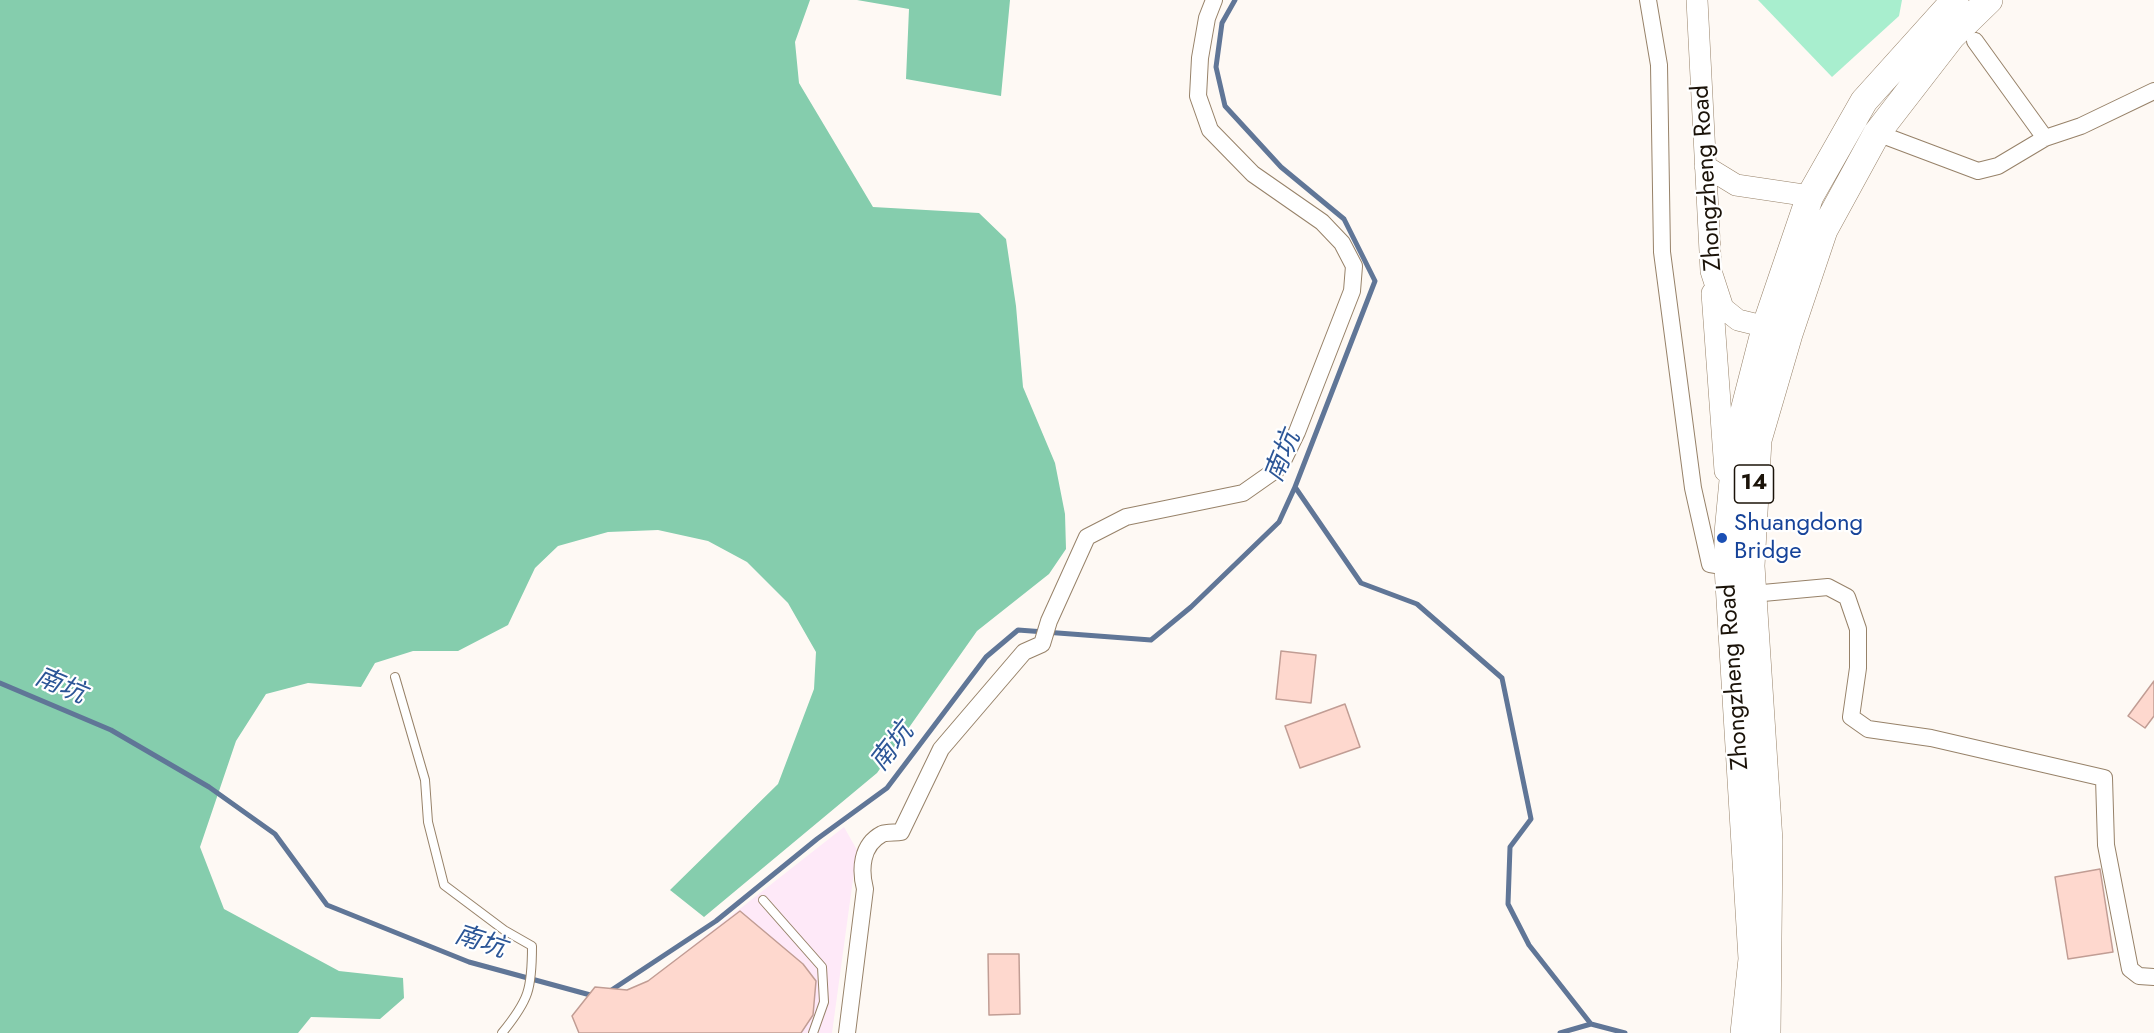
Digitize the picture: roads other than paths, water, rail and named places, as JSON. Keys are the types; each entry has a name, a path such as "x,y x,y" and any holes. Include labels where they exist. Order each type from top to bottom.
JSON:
{"main road":[{"name":"Zhongzheng Road","path":"1767,1033 1769,841 1752,594 1752,507 1758,440 1777,329 1810,196 1864,101 1955,0"},
{"name":"Zhongzheng Road","path":"1744,1033 1752,959 1728,567 1729,522 1737,438 1777,329 1824,230 1877,134 1952,36 1989,0"}],"street":[{"path":"847,1033 865,889 860,870 867,849 882,834 901,832 941,749 1024,652 1042,644 1049,621 1087,537 1126,517 1243,493 1280,467 1297,432 1352,291 1354,266 1342,243 1322,222 1253,174 1210,130 1198,96 1200,58 1207,18 1214,0"},
{"path":"1648,0 1659,65 1662,252 1678,389 1693,488 1710,564 1728,567"},
{"name":"Zhongzheng Road","path":"1697,0 1711,271 1723,308 1738,320 1777,329"},
{"path":"1975,41 2045,138"},
{"path":"1877,134 1978,171 1998,166 2045,138 2081,126 2154,91"},
{"path":"1705,166 1736,185 1810,196"},
{"path":"1711,271 1729,522"},
{"path":"1752,594 1828,587 1848,597 1858,629 1858,668 1851,717 1868,729 1931,738 2104,778 2106,845 2130,969 2139,976 2154,977"}],"lane":[{"path":"395,677 425,780 428,822 444,885 504,930 532,946 530,989 521,1010 502,1033"},
{"path":"763,900 822,967 824,1002 813,1033"}],"waterway":[{"name":"南坑","path":"607,993 716,921 817,839 887,788 986,657 1018,630 1151,640 1191,607 1279,522 1295,487 1375,281 1344,219 1281,167 1225,106 1216,67 1222,23 1235,0"},
{"path":"1295,487 1361,583 1417,604 1502,678 1531,819 1510,847 1508,904 1529,945 1591,1024 1560,1033"},
{"name":"南坑","path":"0,683 111,730 209,787 275,834 327,905 469,962 594,996"},
{"path":"1591,1024 1625,1033"}],"place":[{"name":"Shuangdong Bridge","path":"1722,538"}]}
